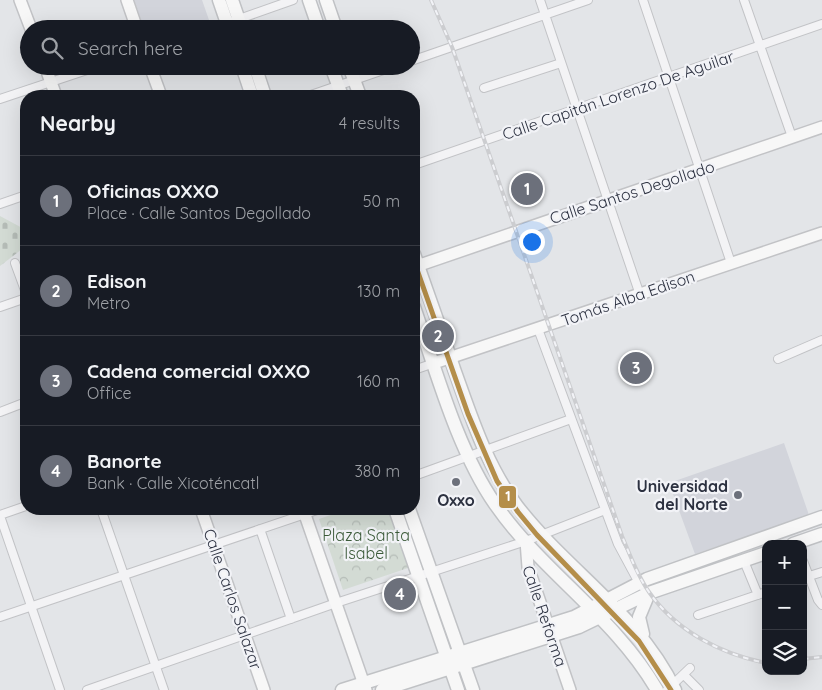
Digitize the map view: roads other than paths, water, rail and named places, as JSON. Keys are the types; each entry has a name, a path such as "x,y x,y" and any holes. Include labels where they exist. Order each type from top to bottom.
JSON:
{"main road":[{"path":"219,0 231,20"},
{"path":"232,0 234,20"},
{"path":"309,0 316,20"},
{"path":"326,0 333,20"},
{"path":"245,75 250,90"},
{"path":"258,75 263,90"},
{"path":"335,75 340,90"},
{"path":"352,75 358,90"},
{"path":"420,275 485,450 507,492 542,534 613,603 648,643"},
{"path":"420,324 468,457 495,504 526,541 634,652 657,690"},
{"path":"396,515 458,690"},
{"path":"411,515 472,690"},
{"path":"613,603 639,583 822,517"},
{"path":"805,540 822,534"},
{"path":"382,690 462,658 550,631 579,627 596,611 613,603 649,593 762,554"},
{"path":"649,593 639,616 641,629 672,689"},
{"path":"342,690 365,686 448,663"}],"street":[{"path":"20,0 28,20"},
{"path":"127,0 134,20"},
{"path":"246,20 293,0"},
{"path":"540,0 640,295"},
{"path":"420,58 588,0"},
{"path":"643,0 731,263"},
{"path":"744,0 792,137"},
{"name":"Calle Capitán Lorenzo De Aguilar","path":"420,163 822,24"},
{"path":"484,88 561,63"},
{"path":"48,75 53,90"},
{"path":"26,90 71,75"},
{"path":"153,75 159,90"},
{"path":"341,90 354,80 369,75"},
{"path":"0,99 20,92"},
{"name":"Calle Santos Degollado","path":"420,260 701,170 822,127"},
{"path":"0,204 20,197"},
{"name":"Tomás Alba Edison","path":"434,363 822,233"},
{"path":"15,263 20,277"},
{"path":"0,307 20,300"},
{"path":"538,329 618,544 639,583 649,593"},
{"path":"778,359 822,340"},
{"path":"420,368 434,363"},
{"path":"0,412 20,404"},
{"path":"420,474 571,419"},
{"path":"20,508 0,515 60,690"},
{"path":"87,690 336,603 526,541 605,510"},
{"path":"103,515 164,690"},
{"name":"Calle Carlos Salazar","path":"203,515 264,690"},
{"path":"0,617 260,529 294,515"},
{"path":"305,515 365,686"},
{"path":"260,529 291,619"},
{"name":"Calle Reforma","path":"526,541 528,567 570,690"},
{"path":"744,561 758,595"},
{"path":"807,577 822,572"},
{"path":"807,579 822,605"},
{"path":"698,615 762,594"},
{"path":"672,689 690,668"},
{"path":"684,675 699,690"}],"railway":[{"path":"431,0 452,47 622,536 637,572 660,606 686,629 716,647 762,662"},
{"path":"807,659 822,657"}],"place":[{"name":"Oficinas OXXO","path":"527,189"},
{"name":"Edison","path":"438,336"},
{"name":"Cadena comercial OXXO","path":"636,368"},
{"name":"Oxxo","path":"456,482"},
{"name":"Universidad del Norte","path":"738,495"},
{"name":"Banorte","path":"400,594"}],"park label":[{"name":"Plaza Santa Isabel","path":"366,544"}]}
